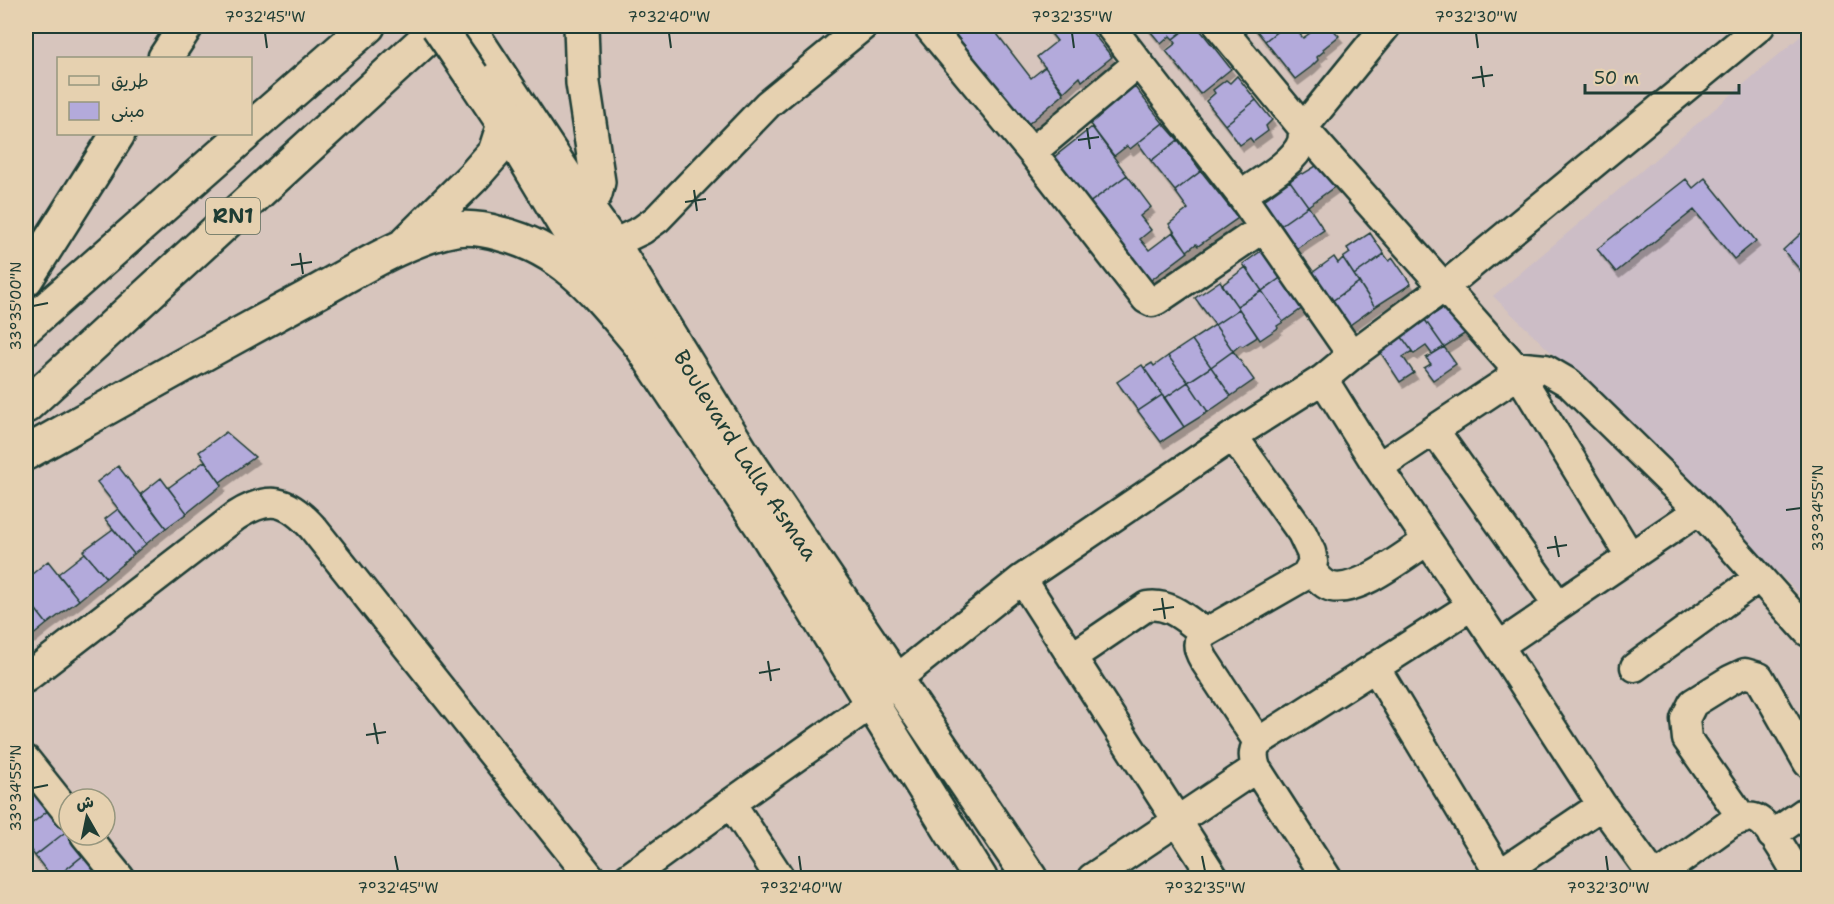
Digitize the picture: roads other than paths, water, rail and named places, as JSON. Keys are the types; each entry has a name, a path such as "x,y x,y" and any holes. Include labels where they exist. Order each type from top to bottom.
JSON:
{"main road":[{"path":"166,57 186,26"},
{"path":"252,127 368,26"},
{"name":"Boulevard Lalla Asmaa","path":"439,26 488,72 504,124 574,214 613,244 742,453 897,679 1030,879"},
{"name":"RN1","path":"26,406 439,26"},
{"name":"Boulevard Lalla Asmaa","path":"467,26 488,72 574,214 640,344 765,531 980,879"},
{"path":"574,214 595,194 598,182 583,83 581,26"},
{"path":"402,246 489,160 500,142 504,124"},
{"path":"26,279 117,135"},
{"name":"RN1","path":"26,327 244,135"},
{"path":"26,453 202,354 402,246 456,229 500,233 540,248 564,262 596,292 640,344"}],"street":[{"path":"613,244 642,230 657,219 768,104 863,26"},
{"path":"928,26 1032,152 1146,299 1152,302 1164,296 1263,228"},
{"path":"1110,26 1240,195 1352,354"},
{"path":"1219,26 1304,128 1514,366 1630,556"},
{"path":"1240,195 1282,166 1296,153 1302,142 1304,128 1386,26"},
{"path":"628,879 730,803 871,704 897,679 1022,579 1233,436 1323,379 1352,354 1444,287 1760,26"},
{"path":"1032,152 1138,63"},
{"path":"1378,467 1508,381 1514,366"},
{"path":"1514,366 1545,369 1569,383 1699,510 1809,632"},
{"path":"1323,379 1378,467 1499,646 1602,805 1655,878 1731,823 1754,818 1765,825 1800,879"},
{"path":"1434,430 1558,606"},
{"path":"1233,436 1302,533 1313,562 1306,575 1205,633 1198,643 1199,652 1327,879"},
{"path":"26,678 236,516 251,507 266,502 280,503 300,513 313,528 591,879"},
{"path":"1499,646 1699,510"},
{"path":"1311,569 1318,579 1329,586 1350,586 1384,569 1427,540"},
{"path":"1635,667 1758,578"},
{"path":"1022,579 1214,879"},
{"path":"1072,657 1147,606 1154,605 1172,609 1205,633"},
{"path":"1092,879 1177,821 1257,755 1376,667 1471,606"},
{"path":"1376,667 1497,877 1602,805"},
{"path":"1743,819 1687,739 1685,719 1693,703 1745,673 1759,677 1809,763"},
{"path":"26,760 57,799"},
{"path":"730,803 780,879"},
{"path":"1772,835 1809,810"},
{"path":"95,847 120,879"}]}
